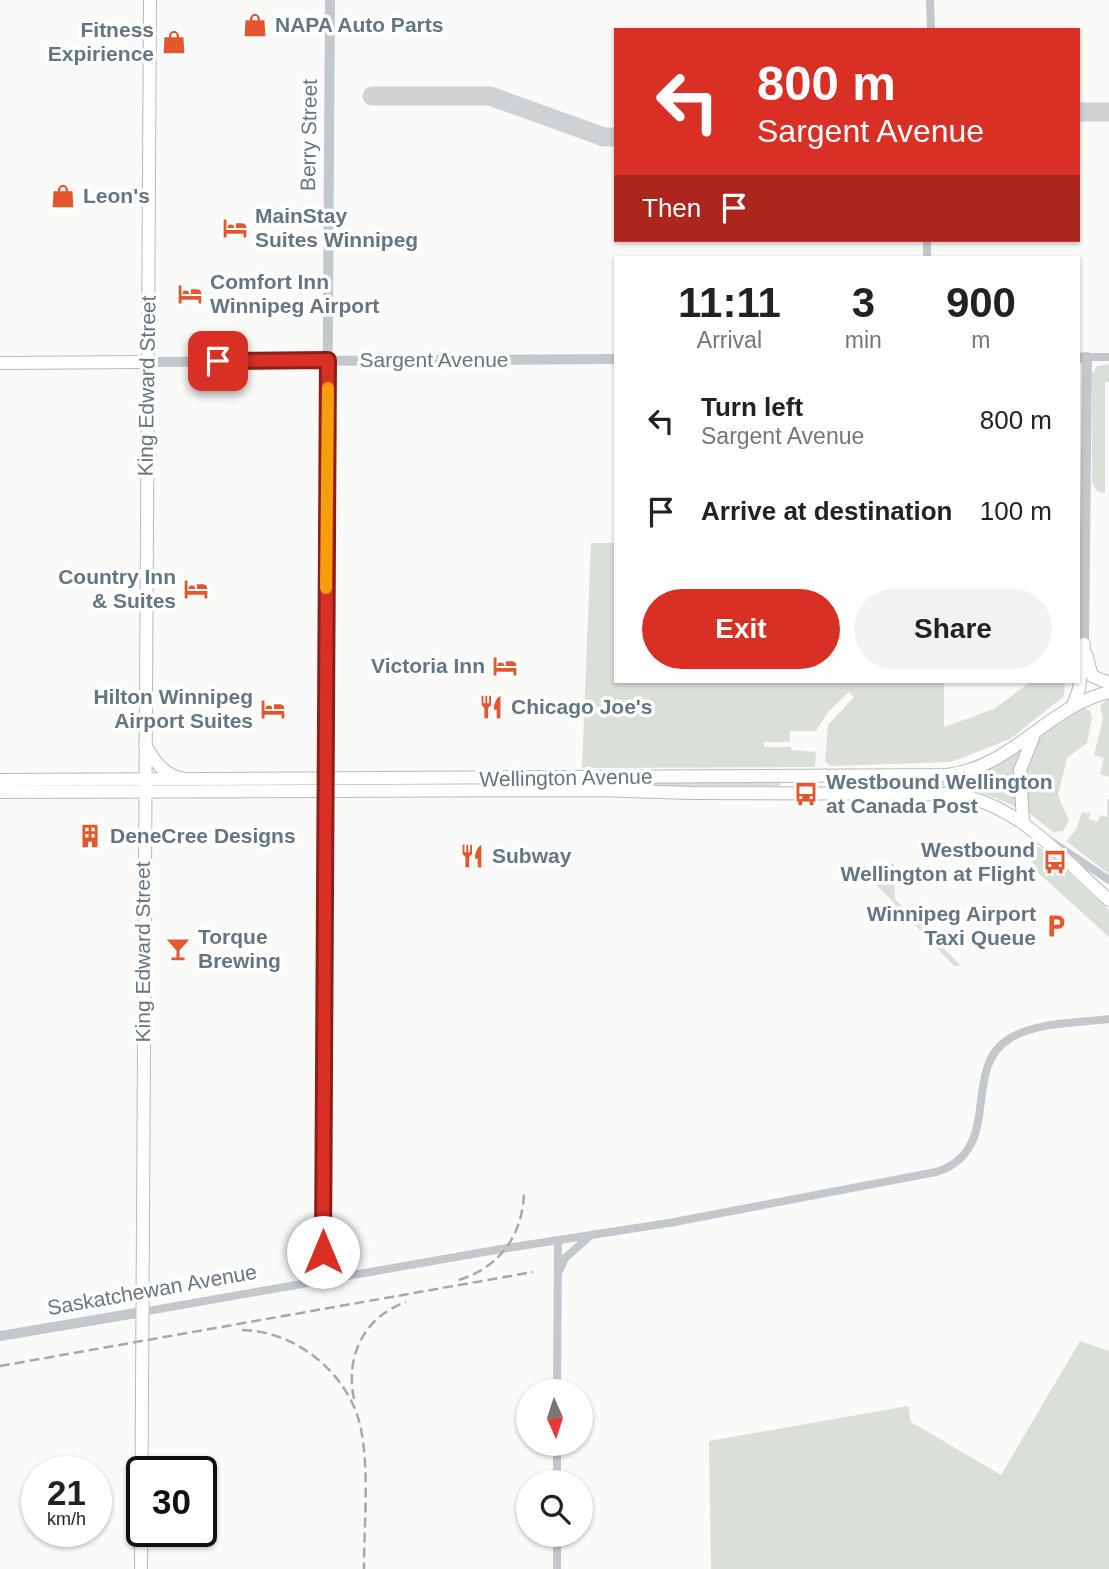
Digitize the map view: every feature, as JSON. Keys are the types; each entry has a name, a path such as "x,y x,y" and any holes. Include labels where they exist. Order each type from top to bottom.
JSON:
{"main road":[{"name":"King Edward Street","path":"141,1569 150,0"},
{"name":"Sargent Avenue","path":"0,363 146,362"},
{"path":"1084,644 1090,672 1095,678 1109,683"},
{"path":"1080,680 1084,644"},
{"path":"1073,705 1080,683"},
{"name":"Wellington Avenue","path":"0,780 68,785 438,785 947,775 994,761 1073,705 1109,692"},
{"path":"1023,822 1020,770 1036,732"},
{"path":"144,744 160,768 175,778 185,779"},
{"name":"Wellington Avenue","path":"144,785 185,779 325,785"},
{"name":"Wellington Avenue","path":"571,784 692,793 942,792 988,802 1046,839 1063,859 1109,901"},
{"name":"Wellington Avenue","path":"0,792 68,785"}],"street":[{"name":"Berry Street","path":"323,1279 330,0"},
{"path":"930,0 931,28"},
{"path":"1084,644 1082,358 1109,357"},
{"name":"Sargent Avenue","path":"146,362 614,359"},
{"name":"Wellington Avenue","path":"1046,839 1071,852 1109,880"},
{"name":"Saskatchewan Avenue","path":"0,1336 323,1279 669,1223 947,1169 966,1152 977,1130 988,1067 1003,1042 1027,1031 1109,1019"},
{"path":"558,1277 565,1258 591,1235"},
{"path":"557,1379 558,1240"},
{"path":"557,1547 557,1569"}],"shaded area":[{"path":"1109,364 1109,382 1105,382 1105,493 1098,492 1092,483 1092,374 1097,366"},
{"path":"591,543 614,543 614,683 944,683 944,727 994,709 1029,683 1065,683 1064,696 1010,739 951,762 832,766 825,762 828,725 854,697 849,692 828,712 816,731 790,731 790,742 764,742 764,747 791,747 791,750 816,752 815,767 582,768"},
{"path":"1109,697 1109,777 1100,774 1104,758 1094,755 1103,718 1100,706"},
{"path":"1084,707 1090,711 1092,718 1087,743 1067,758 1058,795 1069,821 1063,831 1053,832 1028,812 1023,774 1038,737"},
{"path":"1020,751 1017,808 973,791 943,786 896,785 980,772"},
{"path":"780,781 780,786 598,786 598,782"},
{"path":"1107,799 1109,874 1066,841 1076,830 1082,812 1090,813 1089,819 1098,822 1100,815 1107,817"},
{"path":"1029,840 1049,854 1109,910 1109,937 1034,869"},
{"path":"894,864 895,899 961,966 954,966 871,879 880,865"},
{"path":"1080,1341 1109,1351 1109,1569 711,1569 709,1441 908,1406 911,1422 1001,1475"}],"taxiway":[{"path":"372,96 490,96 604,137 614,137"},
{"path":"1080,112 1109,112"}],"railway":[{"path":"459,1280 486,1267 506,1247 519,1222 524,1192"},
{"path":"0,1366 533,1272"},
{"path":"354,1399 352,1368 361,1340 379,1317 406,1302"},
{"path":"242,1330 263,1332 303,1349 336,1377 348,1395 357,1414 364,1451 364,1569"}],"slow traffic":[{"path":"326,588 328,388"}],"place":[{"name":"NAPA Auto Parts","path":"255,25"},
{"name":"Fitness Expirience","path":"174,42"},
{"name":"Leon's","path":"63,196"},
{"name":"MainStay Suites Winnipeg","path":"235,228"},
{"name":"Comfort Inn Winnipeg Airport","path":"190,294"},
{"name":"Country Inn & Suites","path":"196,589"},
{"name":"Victoria Inn","path":"505,666"},
{"name":"Chicago Joe's","path":"491,707"},
{"name":"Hilton Winnipeg Airport Suites","path":"273,709"},
{"name":"Westbound Wellington at Canada Post","path":"806,794"},
{"name":"DeneCree Designs","path":"90,836"},
{"name":"Subway","path":"472,856"},
{"name":"Westbound Wellington at Flight","path":"1055,862"},
{"name":"Winnipeg Airport Taxi Queue","path":"1056,926"},
{"name":"Torque Brewing","path":"178,949"}],"route":[{"path":"218,361 328,360 323,1252"}]}
